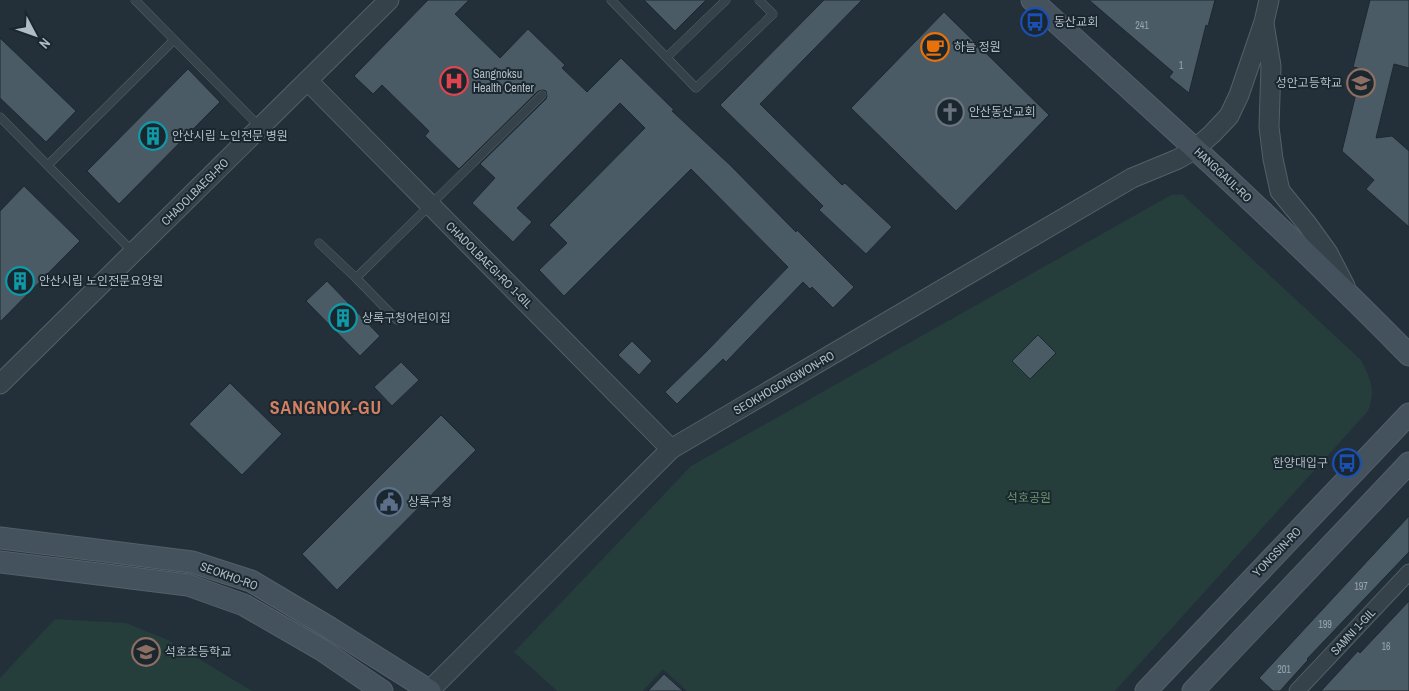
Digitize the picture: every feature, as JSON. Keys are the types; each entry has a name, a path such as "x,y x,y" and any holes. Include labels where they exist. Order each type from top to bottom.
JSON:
{"main road":[{"name":"HANGGAUL-RO","path":"1032,0 1196,149 1348,292 1409,354"},
{"name":"YONGSIN-RO","path":"1146,691 1409,414"},
{"path":"1193,691 1409,463"},
{"name":"SEOKHO-RO","path":"0,538 192,562 250,582 330,628 429,691"},
{"name":"SEOKHO-RO","path":"0,562 188,585 244,605 322,650 382,691"}],"street":[{"name":"CHADOLBAEGI-RO","path":"0,384 389,0"},
{"name":"SEOKHOGONGWON-RO","path":"429,691 671,449 1132,178 1178,159 1196,149 1229,116 1239,95 1264,22 1269,0"},
{"path":"1264,22 1271,66 1270,135 1280,191 1328,254 1348,292"},
{"name":"CHADOLBAEGI-RO 1-GIL","path":"308,80 671,449"},
{"name":"SAMNI 1-GIL","path":"1298,691 1409,572"}],"lane":[{"path":"135,0 260,127"},
{"path":"611,0 696,88 773,14 759,0"},
{"path":"666,57 726,0"},
{"path":"48,165 174,40"},
{"path":"356,278 542,95"},
{"path":"0,117 134,252"},
{"path":"319,243 397,320"}],"green space":[{"name":"석호공원","path":"1182,194 1361,360 1370,379 1372,396 1368,411 1115,691 687,691 663,669 643,691 557,691 514,652 691,466 1171,195"},
{"path":"55,619 126,623 168,640 252,691 0,691 0,678"}],"building":[{"path":"428,0 469,0 455,14 500,58 528,29 565,65 562,68 587,92 621,58 674,110 672,111 730,165 854,287 833,308 812,287 810,289 803,282 726,362 723,359 677,404 665,392 788,267 691,169 564,296 539,270 567,243 549,225 645,128 620,103 517,208 532,222 513,242 472,203 495,178 480,164 546,99 546,91 538,91 459,169 425,136 429,131 382,85 373,94 354,76"},
{"path":"644,0 706,0 675,31"},
{"path":"824,0 862,0 760,104 842,185 845,183 892,227 866,254 819,210 823,206 720,105"},
{"path":"1089,0 1215,0 1208,26 1206,25 1189,93 1169,77 1173,72"},
{"path":"1370,0 1409,0 1409,68 1394,64 1376,138 1392,136 1409,151 1409,227 1366,189 1374,180 1342,151 1362,69 1353,67"},
{"name":"안산동산교회","path":"944,12 1049,115 956,211 851,108"},
{"path":"0,38 76,111 46,142 0,98"},
{"name":"안산시립 노인전문 병원","path":"188,69 220,102 119,204 87,171"},
{"name":"안산시립 노인전문요양원","path":"24,186 80,241 0,322 0,211"},
{"name":"상록구청어린이집","path":"327,281 380,336 360,356 306,301"},
{"path":"1038,335 1056,353 1030,379 1012,361"},
{"path":"632,341 652,361 639,375 618,355"},
{"path":"401,362 419,380 392,406 374,387"},
{"path":"230,383 282,434 242,475 189,424"},
{"name":"상록구청","path":"441,415 476,450 337,590 302,554"},
{"path":"1409,516 1409,552 1307,659 1280,691 1273,691 1259,678"},
{"path":"1409,601 1409,691 1321,691 1358,651 1360,653"},
{"path":"664,674 683,691 648,691"}],"place":[{"name":"동산교회","path":"1035,22"},
{"name":"하늘 정원","path":"935,47"},
{"name":"Sangnoksu Health Center","path":"454,81"},
{"name":"성안고등학교","path":"1361,83"},
{"name":"안산동산교회","path":"950,112"},
{"name":"안산시립 노인전문 병원","path":"153,136"},
{"name":"안산시립 노인전문요양원","path":"20,281"},
{"name":"상록구청어린이집","path":"343,318"},
{"name":"한양대입구","path":"1347,463"},
{"name":"상록구청","path":"389,502"},
{"name":"석호초등학교","path":"146,652"}],"district":[{"name":"SANGNOK-GU","path":"326,407"}]}
